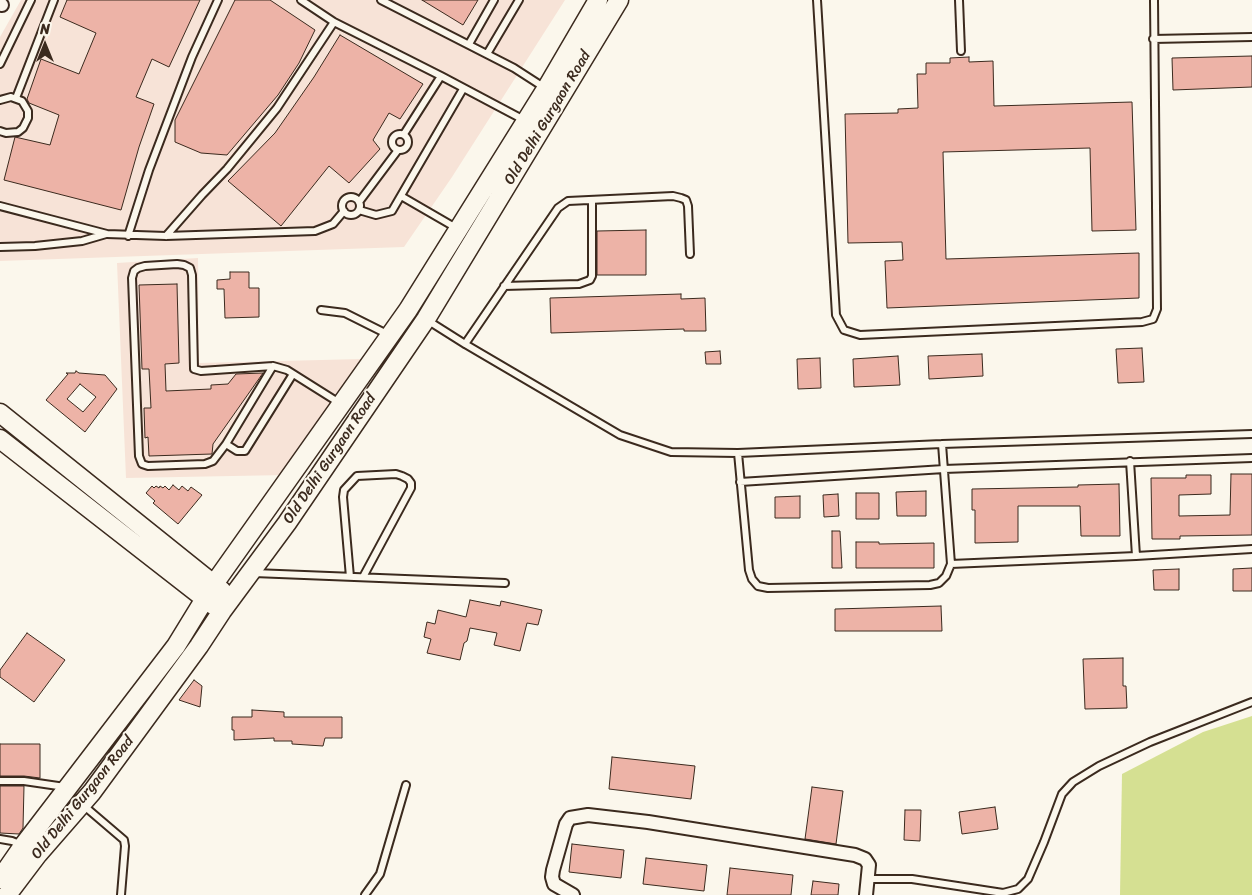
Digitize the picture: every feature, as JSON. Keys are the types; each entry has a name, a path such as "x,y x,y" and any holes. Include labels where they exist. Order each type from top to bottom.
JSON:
{"main road":[{"name":"Old Delhi Gurgaon Road","path":"7,895 30,850 68,787 176,646 214,584 408,310 546,89 598,0"},
{"name":"Old Delhi Gurgaon Road","path":"0,879 82,804 287,523 426,319 619,0"},
{"path":"0,413 214,584 226,605"},
{"path":"0,438 204,599 226,605"}],"street":[{"path":"573,895 554,884 553,870 566,824 570,818 588,815 648,822 855,855 865,859 869,865 866,895"}],"lane":[{"path":"0,64 31,0"},
{"path":"16,98 54,0"},
{"path":"128,236 149,170 192,57 218,0"},
{"path":"302,0 334,22 526,121"},
{"path":"381,0 514,68 546,89"},
{"path":"469,44 494,0"},
{"path":"487,54 519,0"},
{"path":"817,0 836,315 844,330 860,335 1142,322 1153,319 1157,309 1154,0"},
{"path":"959,0 961,52"},
{"path":"166,236 277,108 334,22"},
{"path":"1153,39 1252,37"},
{"path":"404,134 441,76"},
{"path":"344,211 352,214 359,210 376,215 392,211 463,89"},
{"path":"0,100 11,97 16,98 22,101 28,111 27,123 18,132 6,133 0,131"},
{"path":"359,210 359,202 398,150 404,149 408,144 407,137 404,134"},
{"path":"398,150 393,146 392,140 395,135 404,134"},
{"path":"401,196 459,230"},
{"path":"465,344 558,208 568,201 673,196 686,200 688,206 690,254"},
{"path":"344,211 342,206 346,198 352,197 359,202"},
{"path":"504,286 579,284 590,280 592,276 592,200"},
{"path":"0,206 107,234 128,236 315,231 333,224 344,211"},
{"path":"0,247 82,241 107,234"},
{"path":"273,366 216,459 210,463 148,466 139,461 132,278 134,271 145,266 178,264 190,268 192,275 194,369 201,371 273,366 287,370 341,404"},
{"path":"320,310 345,313 390,336"},
{"path":"426,319 620,435 671,452 738,453 1252,434"},
{"path":"226,444 237,451 246,451 293,374"},
{"path":"738,453 749,570 752,580 758,586 768,588 930,585 939,583 946,576 951,564 942,444"},
{"path":"740,482 944,469 1252,458"},
{"path":"1130,461 1136,556"},
{"path":"350,576 344,490 357,476 396,474 402,476 408,479 411,483 411,488 363,577"},
{"path":"951,564 1252,549"},
{"path":"250,573 505,583"},
{"path":"868,879 912,879 1003,893 1018,889 1028,879 1062,794 1072,782 1099,766 1150,742 1252,702"},
{"path":"0,781 24,781 68,787"},
{"path":"365,895 380,874 406,785"},
{"path":"82,804 124,840 121,895"},
{"path":"0,839 12,841 30,850"}],"shaded area":[{"path":"21,0 565,0 452,177 404,247 0,261 0,37"},
{"path":"198,258 199,363 362,359 286,475 126,478 117,263"}],"green space":[{"path":"1252,716 1252,895 1120,895 1122,774 1203,732"}],"building":[{"path":"67,0 200,0 169,67 152,59 136,97 154,104 139,147 121,210 4,180 15,137 50,145 59,115 29,103 27,99 41,59 79,74 96,33 60,17"},
{"path":"235,0 270,0 315,30 299,63 278,95 227,155 201,153 175,142 175,120"},
{"path":"422,0 478,0 463,25"},
{"path":"340,35 423,84 400,119 389,113 373,140 380,149 349,183 329,166 281,226 228,181 275,133 314,77"},
{"path":"1252,56 1252,87 1173,90 1172,58"},
{"path":"969,57 969,62 993,61 994,106 1132,102 1136,230 1092,231 1090,148 943,152 946,259 1139,253 1139,298 887,308 885,261 903,260 902,242 848,243 845,114 898,113 898,109 918,108 917,74 926,74 926,63 950,63 950,58"},
{"path":"646,230 646,275 597,275 597,231"},
{"path":"230,272 249,272 249,288 259,288 259,317 225,318 224,289 217,289 217,280 230,279"},
{"path":"177,284 179,363 165,364 166,391 211,389 211,385 228,384 236,374 263,373 213,444 212,454 149,456 148,437 145,438 144,408 151,408 149,369 142,369 139,285"},
{"path":"681,294 681,299 705,298 706,331 684,331 684,329 551,333 550,298"},
{"path":"1142,348 1144,382 1118,383 1116,349"},
{"path":"720,351 721,364 706,364 705,352"},
{"path":"982,354 983,376 929,379 928,356"},
{"path":"898,356 900,385 854,387 853,359"},
{"path":"820,358 821,388 798,389 797,359"},
{"path":"76,371 79,373 105,375 117,389 85,432 46,400 68,374 66,373 75,373","holes":["80,384 96,397 83,412 67,399"]},
{"path":"1231,474 1252,474 1252,535 1180,536 1180,539 1152,539 1151,478 1186,478 1186,475 1211,475 1211,494 1179,495 1179,516 1230,515"},
{"path":"1119,484 1120,536 1081,536 1080,506 1018,506 1018,542 975,543 975,510 972,510 972,489 1078,487 1078,485"},
{"path":"173,485 179,490 182,486 188,491 191,487 202,495 178,524 153,503 155,501 146,493 152,486 154,488 156,486 159,488 160,486 163,488 165,486 169,490"},
{"path":"926,491 926,516 897,516 896,492"},
{"path":"856,493 879,493 879,519 856,519"},
{"path":"838,494 839,516 824,517 823,495"},
{"path":"800,496 800,518 775,518 775,497"},
{"path":"832,531 840,531 842,568 832,568"},
{"path":"856,542 879,542 879,544 934,543 934,568 856,568"},
{"path":"1252,568 1252,591 1233,591 1233,569"},
{"path":"1179,569 1179,590 1154,590 1153,570"},
{"path":"470,600 500,606 501,601 542,610 538,625 527,623 520,651 494,645 497,633 470,628 460,660 427,653 431,639 424,637 427,622 435,624 438,610 466,617"},
{"path":"941,606 942,631 835,631 835,609"},
{"path":"27,633 65,660 34,702 0,677 0,670"},
{"path":"1123,658 1123,686 1126,686 1127,708 1085,709 1083,659"},
{"path":"194,680 202,686 200,707 179,700"},
{"path":"252,710 284,712 284,717 342,717 342,738 325,738 323,746 292,744 292,741 274,741 274,738 234,740 232,717 252,717"},
{"path":"0,744 40,744 40,778 0,776"},
{"path":"612,757 695,766 691,799 609,789"},
{"path":"0,786 24,786 23,828 19,834 0,833"},
{"path":"812,787 843,791 836,844 805,839"},
{"path":"995,807 998,829 962,834 959,812"},
{"path":"905,810 921,810 920,841 904,840"},
{"path":"572,844 624,850 621,878 569,872"},
{"path":"646,858 707,865 704,891 643,884"},
{"path":"730,868 793,875 791,895 727,895"},
{"path":"813,881 839,884 838,895 811,895"}]}
